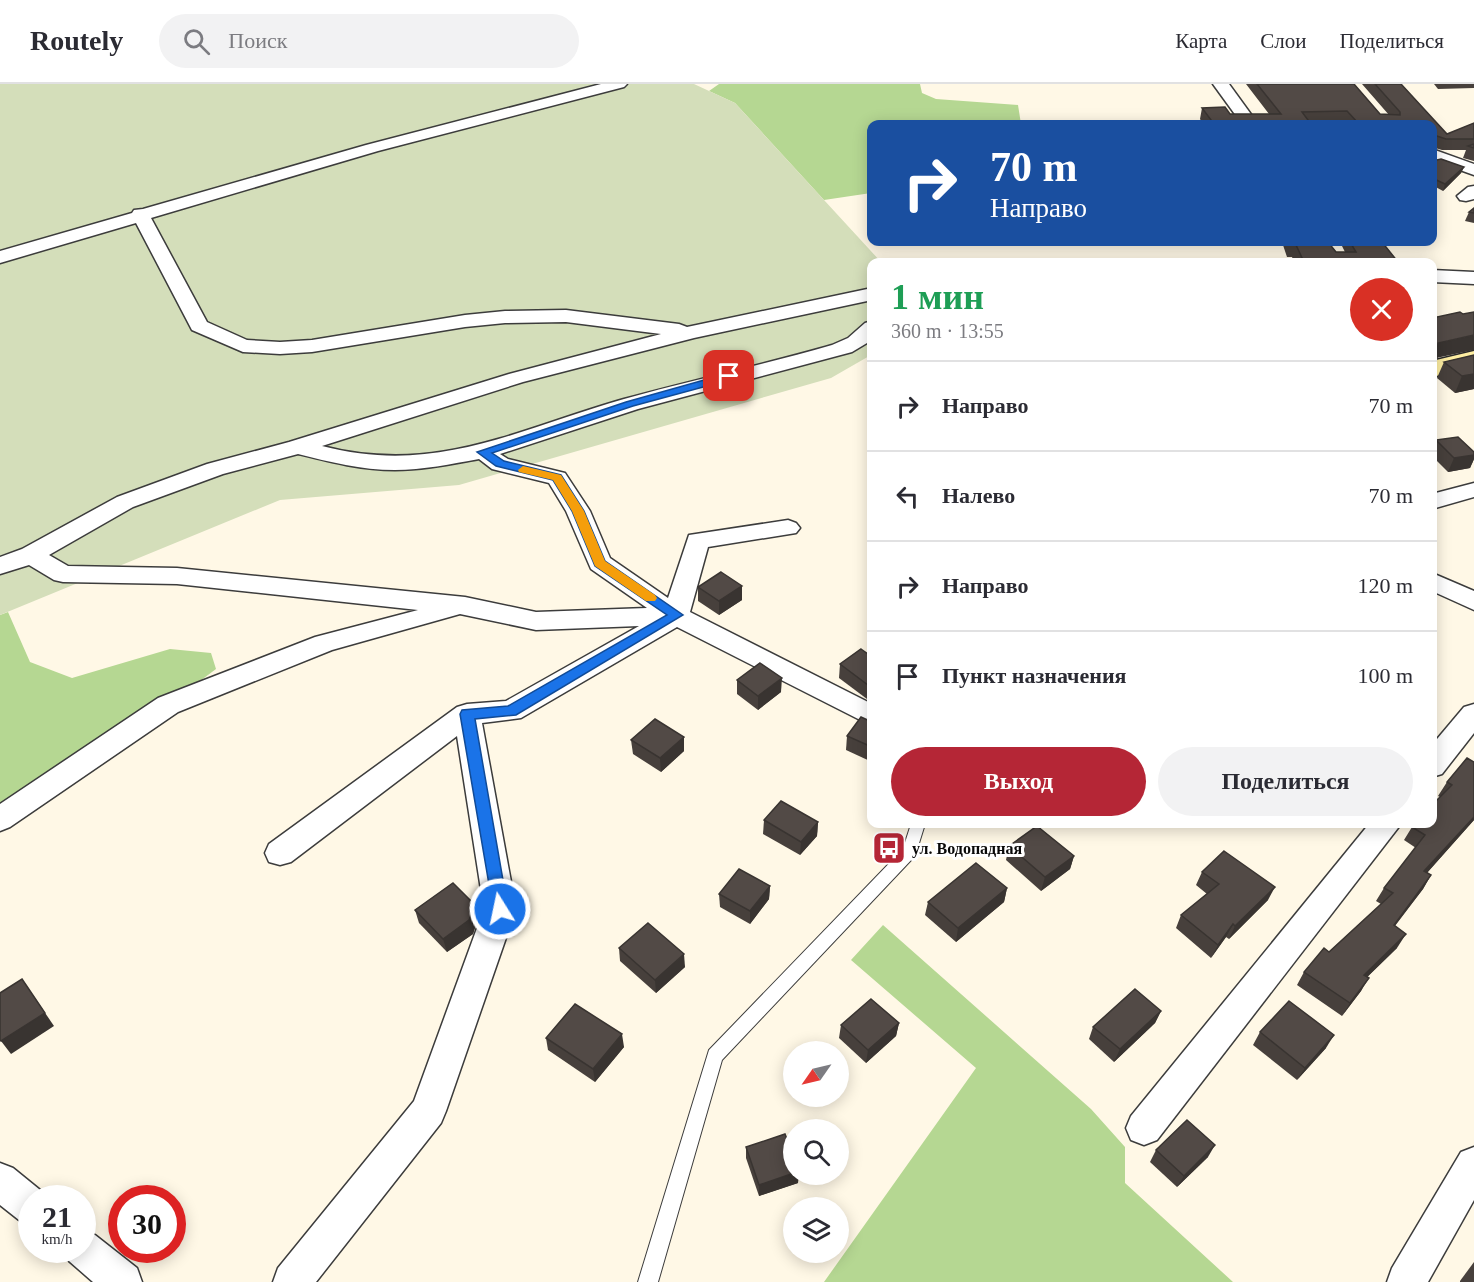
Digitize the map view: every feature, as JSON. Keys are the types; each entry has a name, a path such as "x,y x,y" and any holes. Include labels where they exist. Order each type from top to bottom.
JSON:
{"street":[{"path":"0,256 372,148 619,84"},
{"path":"1221,84 1248,120"},
{"path":"1437,156 1474,170"},
{"path":"140,214 199,326 243,346 280,348 312,346 465,321 505,317 566,316 692,332"},
{"path":"1437,276 1474,278"},
{"path":"0,566 31,555 125,502 215,469 297,447 516,378 692,332 867,295"},
{"path":"297,447 357,461 382,464 416,463 483,452 630,404 833,351 855,344 867,334"},
{"path":"1437,368 1474,359"},
{"path":"483,452 500,464 557,478 578,511 600,563 676,615 867,713"},
{"path":"1437,501 1474,490"},
{"path":"280,853 467,714 511,711 676,615 698,541 788,528"},
{"path":"31,555 63,574 177,576 465,606 536,621 676,615"},
{"path":"1437,583 1474,601"},
{"path":"0,819 168,705 324,643 465,606"},
{"path":"292,1282 428,1111 500,909 467,714"},
{"path":"1437,760 1474,714"},
{"path":"1144,1128 1383,828"},
{"path":"1406,1282 1474,1165"},
{"path":"0,1181 18,1196"},
{"path":"96,1260 123,1282"}],"lane":[{"path":"648,1282 715,1056 910,852 917,828"}],"green space":[{"path":"0,84 694,84 735,103 877,258 867,258 867,357 831,378 459,485 280,500 0,615"},
{"path":"719,84 920,84 922,93 936,99 1018,105 1020,120 867,120 867,194 824,200 735,103 709,91"},
{"path":"8,612 30,662 72,678 170,649 211,653 216,669 0,831 0,615"},
{"path":"883,925 1091,1109 1125,1147 1125,1183 1233,1282 824,1282 837,1263 849,1263 849,1247 976,1068 851,960"}],"building":[{"path":"1257,84 1354,84 1380,114 1400,115 1400,112 1375,84 1401,84 1434,120 1355,120 1347,111 1302,112 1308,120 1211,120 1202,108 1225,107 1230,114 1281,114"},
{"path":"1437,123 1447,134 1474,123 1474,139 1446,139 1437,136"},
{"path":"1441,159 1464,167 1445,184 1437,180 1437,160"},
{"path":"1296,246 1331,246 1336,252 1356,252 1352,246 1385,246 1395,258 1302,258"},
{"path":"1460,312 1463,314 1474,312 1474,335 1438,343 1437,357 1437,317"},
{"path":"1474,355 1474,374 1462,376 1444,362"},
{"path":"1458,437 1474,452 1474,455 1454,458 1437,440"},
{"path":"721,572 742,586 719,601 698,587"},
{"path":"861,649 867,653 867,684 840,664"},
{"path":"760,663 782,678 758,696 737,680"},
{"path":"861,717 867,720 867,745 847,736"},
{"path":"655,719 684,737 660,758 631,740"},
{"path":"1467,758 1474,762 1474,817 1424,871 1431,875 1394,925 1406,934 1364,975 1369,978 1350,1003 1304,972 1324,948 1329,952 1393,893 1384,888 1425,835 1414,828 1437,828 1437,800 1452,785 1447,782"},
{"path":"781,801 818,822 801,842 764,820"},
{"path":"1034,828 1039,828 1074,856 1045,877 1009,846"},
{"path":"1224,851 1275,887 1235,926 1233,924 1218,945 1181,915 1219,884 1202,872"},
{"path":"976,863 1007,888 958,928 928,902"},
{"path":"739,869 770,886 750,911 719,894"},
{"path":"453,883 475,905 469,920 443,939 415,910"},
{"path":"648,923 684,954 655,980 619,948"},
{"path":"22,979 45,1013 1,1041 0,993"},
{"path":"1135,989 1161,1011 1120,1049 1093,1027"},
{"path":"871,999 899,1023 868,1050 841,1025"},
{"path":"1289,1001 1334,1035 1305,1068 1260,1032"},
{"path":"575,1004 622,1034 593,1069 546,1038"},
{"path":"1187,1120 1215,1145 1184,1176 1156,1150"},
{"path":"783,1135 783,1177 759,1185 746,1147"}],"slow traffic":[{"path":"523,470 557,478 578,511 600,563 650,598"}],"place":[{"name":"ул. Водопадная","path":"889,848"}],"route":[{"path":"500,909 467,714 511,711 676,615 600,563 578,511 557,478 500,464 483,452 630,404 729,376"}]}
